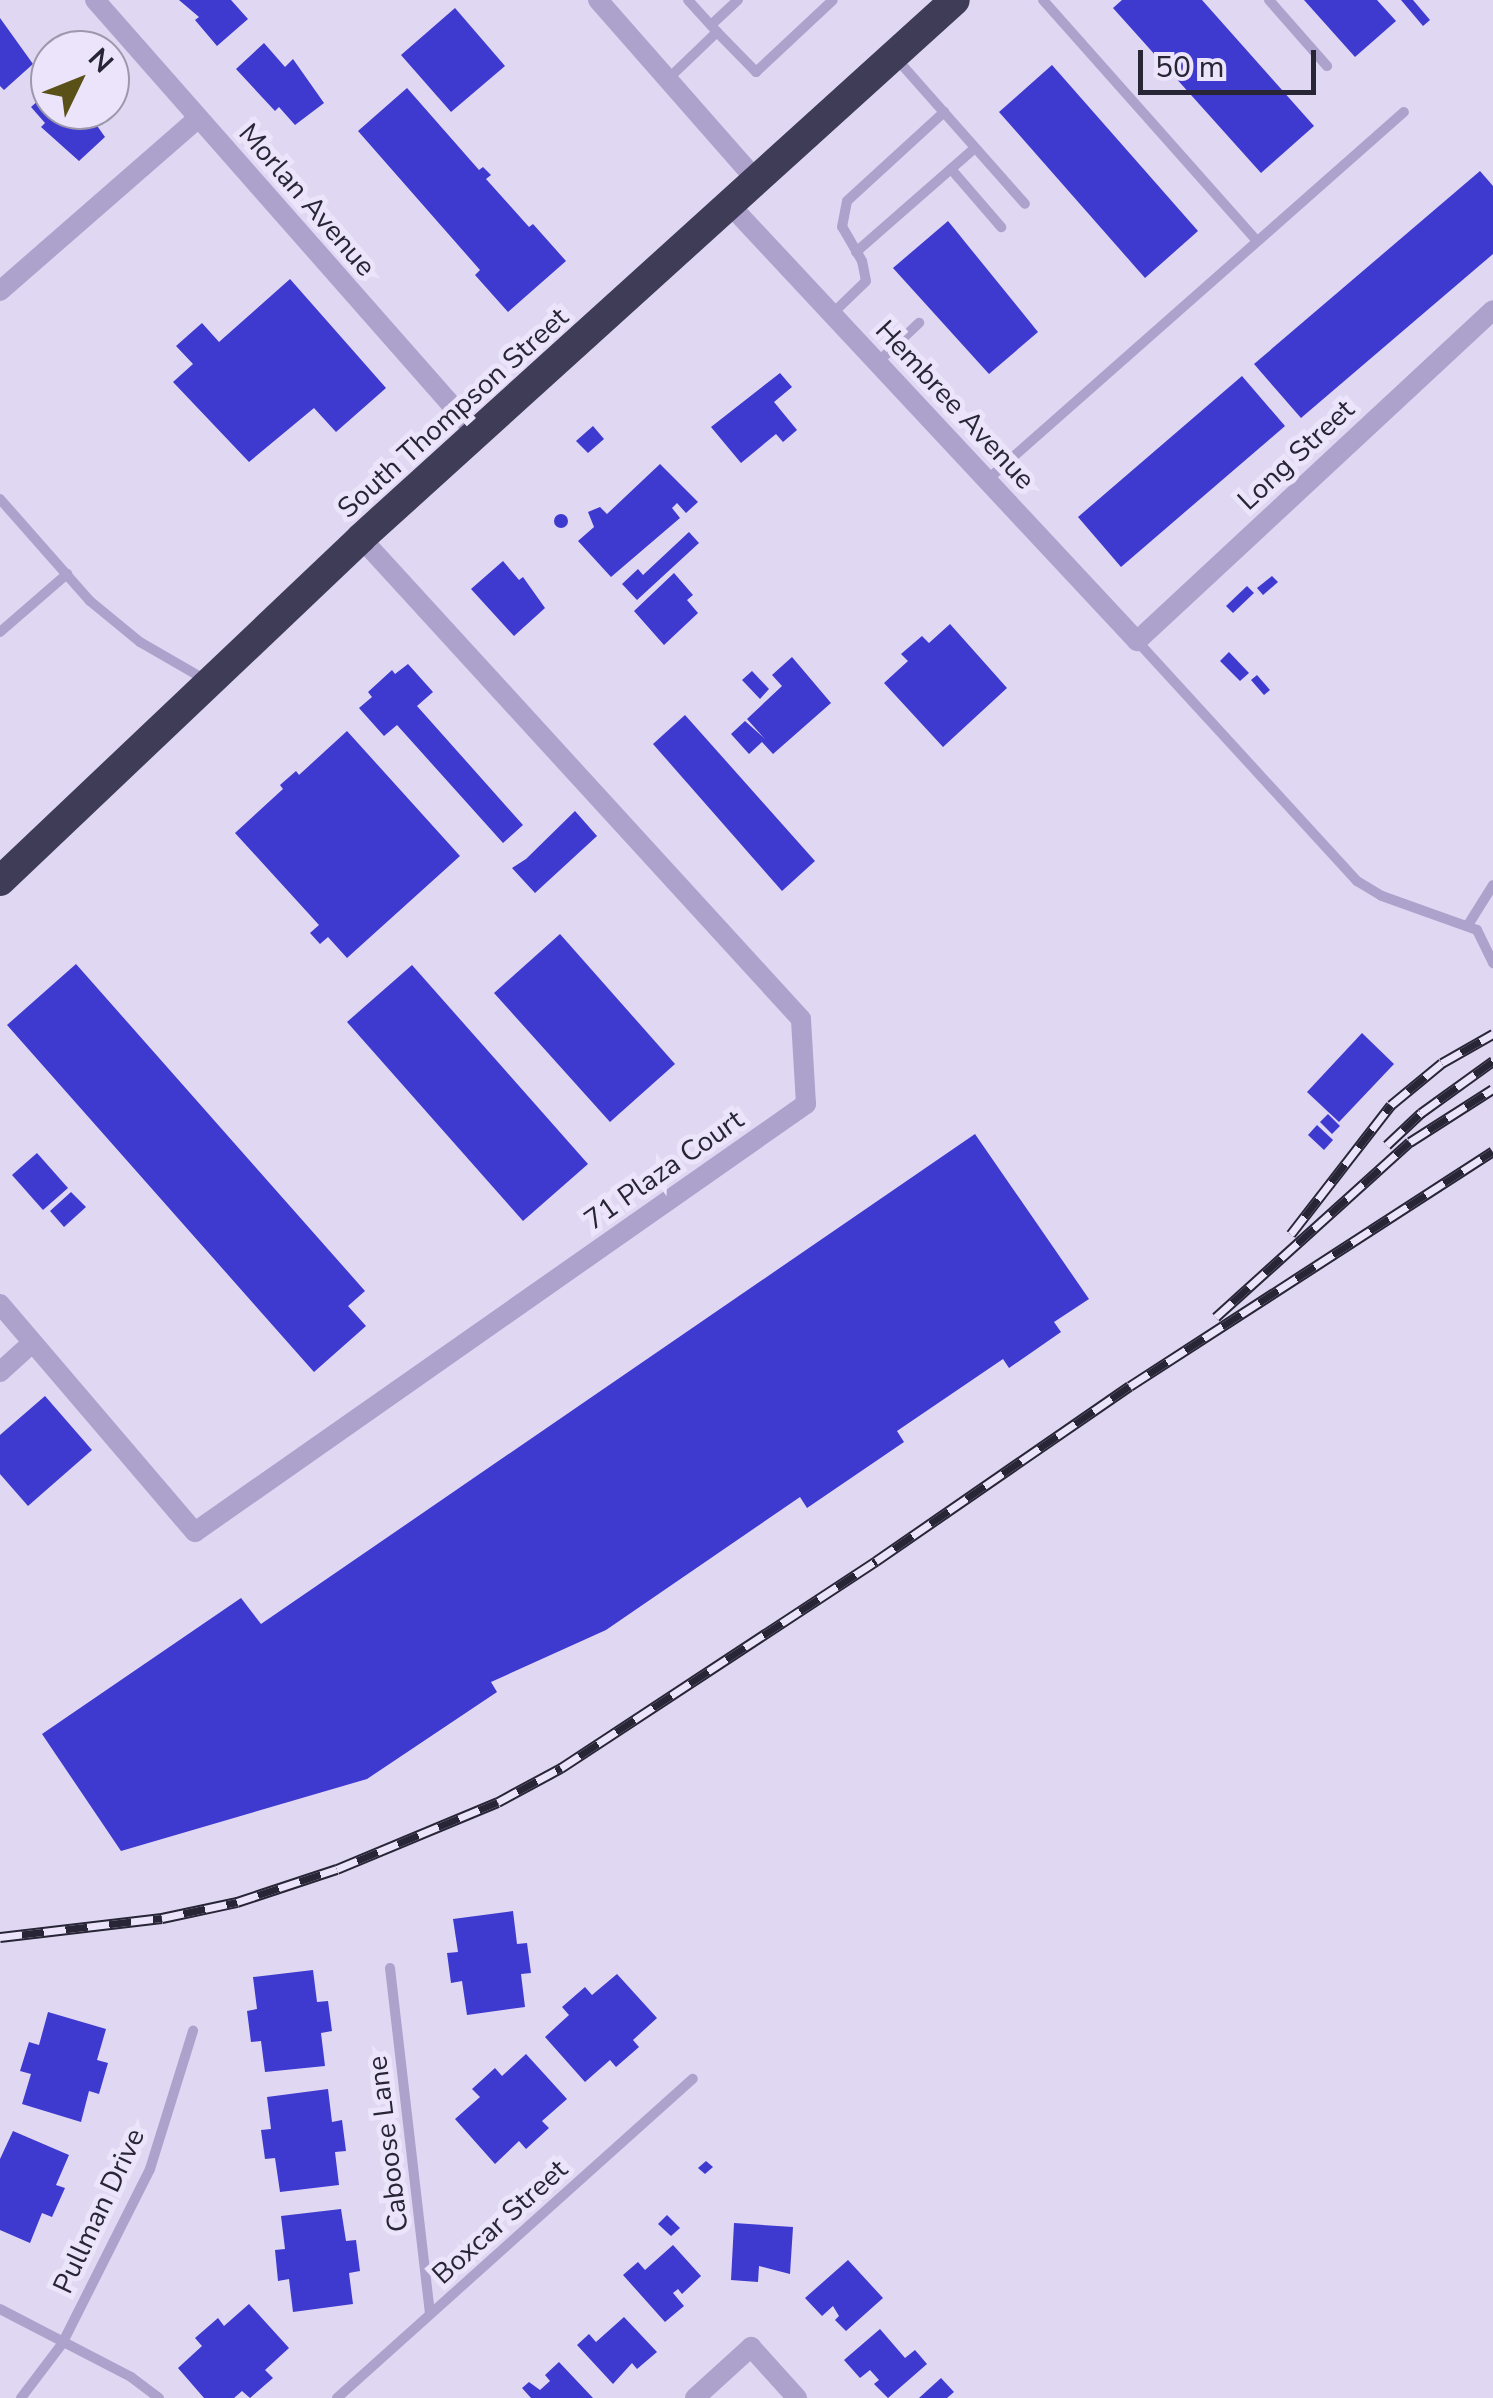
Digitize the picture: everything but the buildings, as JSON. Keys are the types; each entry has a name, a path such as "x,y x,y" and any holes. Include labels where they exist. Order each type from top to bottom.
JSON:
{"highway":[{"name":"South Thompson Street","path":"0,881 361,538 955,0"}],"street":[{"name":"Morlan Avenue","path":"95,0 478,436"},
{"path":"598,0 758,182"},
{"path":"0,291 198,118"},
{"name":"Hembree Avenue","path":"732,206 1137,641"},
{"name":"Long Street","path":"1137,641 1493,310"},
{"name":"71 Plaza Court","path":"0,1304 194,1532 806,1104 801,1019 361,538"},
{"path":"0,1372 32,1343"},
{"path":"695,2398 751,2348 797,2398"}],"lane":[{"path":"688,0 756,72 834,0"},
{"path":"668,79 738,0"},
{"path":"1043,0 1256,240"},
{"path":"1268,0 1327,66"},
{"path":"894,56 1025,204"},
{"path":"832,314 866,281 866,270 842,228 847,201 944,112"},
{"path":"987,480 1404,112"},
{"path":"856,252 975,148"},
{"path":"950,169 1001,226"},
{"path":"877,362 919,323"},
{"path":"0,499 90,601 140,642 208,684"},
{"path":"0,632 67,574"},
{"path":"1137,641 1368,890 1468,924 1484,940 1493,964"},
{"path":"1468,924 1493,885"},
{"name":"Caboose Lane","path":"390,1968 430,2314"},
{"name":"Pullman Drive","path":"21,2398 62,2344 150,2168 192,2031"},
{"name":"Boxcar Street","path":"337,2398 693,2079"},
{"path":"0,2309 132,2377 158,2398"}],"railway":[{"path":"1291,1234 1391,1105 1442,1063 1493,1034"},
{"path":"1387,1145 1421,1113 1493,1061"},
{"path":"1216,1317 1410,1142 1493,1089"},
{"path":"0,1937 162,1918 237,1902 337,1869 498,1802 561,1768 876,1561 1130,1386 1493,1151"}]}
